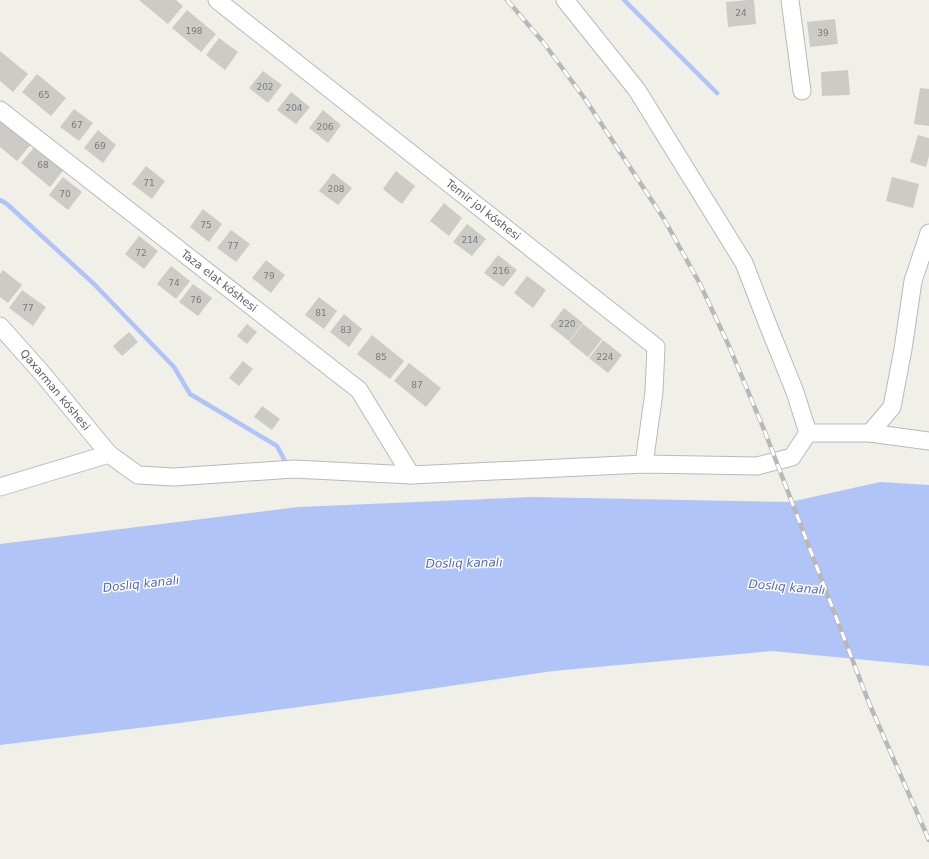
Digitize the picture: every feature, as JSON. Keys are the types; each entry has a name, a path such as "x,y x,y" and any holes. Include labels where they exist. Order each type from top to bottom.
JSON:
{"street":[{"name":"Temir jol kóshesi","path":"217,0 656,346 654,392 644,464"},
{"path":"565,0 637,90 744,263 795,392 808,432 870,433 929,441"},
{"path":"790,0 802,91"},
{"name":"Taza elat kóshesi","path":"0,110 360,390 411,475"},
{"path":"870,433 892,407 903,349 913,281 929,233"},
{"name":"Qaxarman kóshesi","path":"0,326 41,372 109,454 138,475 174,477 294,469 411,475 644,464 757,466 792,457 808,432"},
{"path":"0,487 109,454"}],"water":[{"name":"Doslıq kanalı","path":"880,482 929,485 929,666 772,651 553,671 179,723 0,745 0,544 298,507 531,497 790,502"}],"building":[{"path":"139,0 176,0 183,6 168,24"},
{"path":"754,0 756,24 728,27 726,2"},
{"path":"187,10 216,34 201,52 172,28"},
{"path":"835,19 838,44 810,47 807,22"},
{"path":"219,38 238,52 225,70 206,55"},
{"path":"0,51 28,74 13,92 0,81"},
{"path":"848,70 850,95 822,96 821,72"},
{"path":"263,71 282,85 268,103 249,88"},
{"path":"37,74 66,98 51,116 22,92"},
{"path":"920,88 929,89 929,126 914,124"},
{"path":"291,92 310,107 296,124 277,110"},
{"path":"74,109 93,123 79,141 60,127"},
{"path":"323,110 341,125 328,143 309,128"},
{"path":"3,119 32,143 17,161 0,147 0,123"},
{"path":"98,130 116,145 103,163 84,148"},
{"path":"918,135 929,138 929,156 926,167 910,162"},
{"path":"36,145 65,168 50,187 21,163"},
{"path":"146,166 165,181 152,199 132,184"},
{"path":"396,171 415,186 402,204 383,189"},
{"path":"333,173 352,188 338,205 319,191"},
{"path":"63,177 82,192 68,210 49,195"},
{"path":"892,177 919,184 913,208 886,201"},
{"path":"444,203 462,218 449,236 430,221"},
{"path":"203,209 222,224 209,242 190,227"},
{"path":"467,224 486,239 472,256 453,242"},
{"path":"231,230 250,244 236,262 217,248"},
{"path":"139,236 158,251 144,269 125,254"},
{"path":"498,255 517,270 503,287 484,273"},
{"path":"266,260 285,275 271,293 252,278"},
{"path":"171,266 190,281 176,299 157,284"},
{"path":"3,270 22,285 8,303 0,297 0,274"},
{"path":"527,276 546,290 533,308 514,293"},
{"path":"193,284 212,298 198,316 179,302"},
{"path":"22,290 46,307 33,326 9,308"},
{"path":"319,297 337,311 324,329 305,315"},
{"path":"564,308 583,323 569,341 550,326"},
{"path":"344,314 362,329 349,347 330,332"},
{"path":"247,324 257,332 247,344 237,336"},
{"path":"583,324 602,339 588,357 569,342"},
{"path":"129,332 138,342 122,356 113,346"},
{"path":"372,335 404,361 390,379 357,354"},
{"path":"603,340 622,355 608,373 589,358"},
{"path":"243,361 253,369 239,386 229,378"},
{"path":"409,363 441,388 426,407 394,381"},
{"path":"262,406 280,419 272,430 254,417"}],"waterway":[{"path":"624,0 717,93"},
{"path":"0,200 7,204 94,284 174,367 190,394 277,446 287,465"}],"railway":[{"path":"507,0 543,42 585,99 664,219 700,284 729,346 765,432 869,703 929,840"}]}
